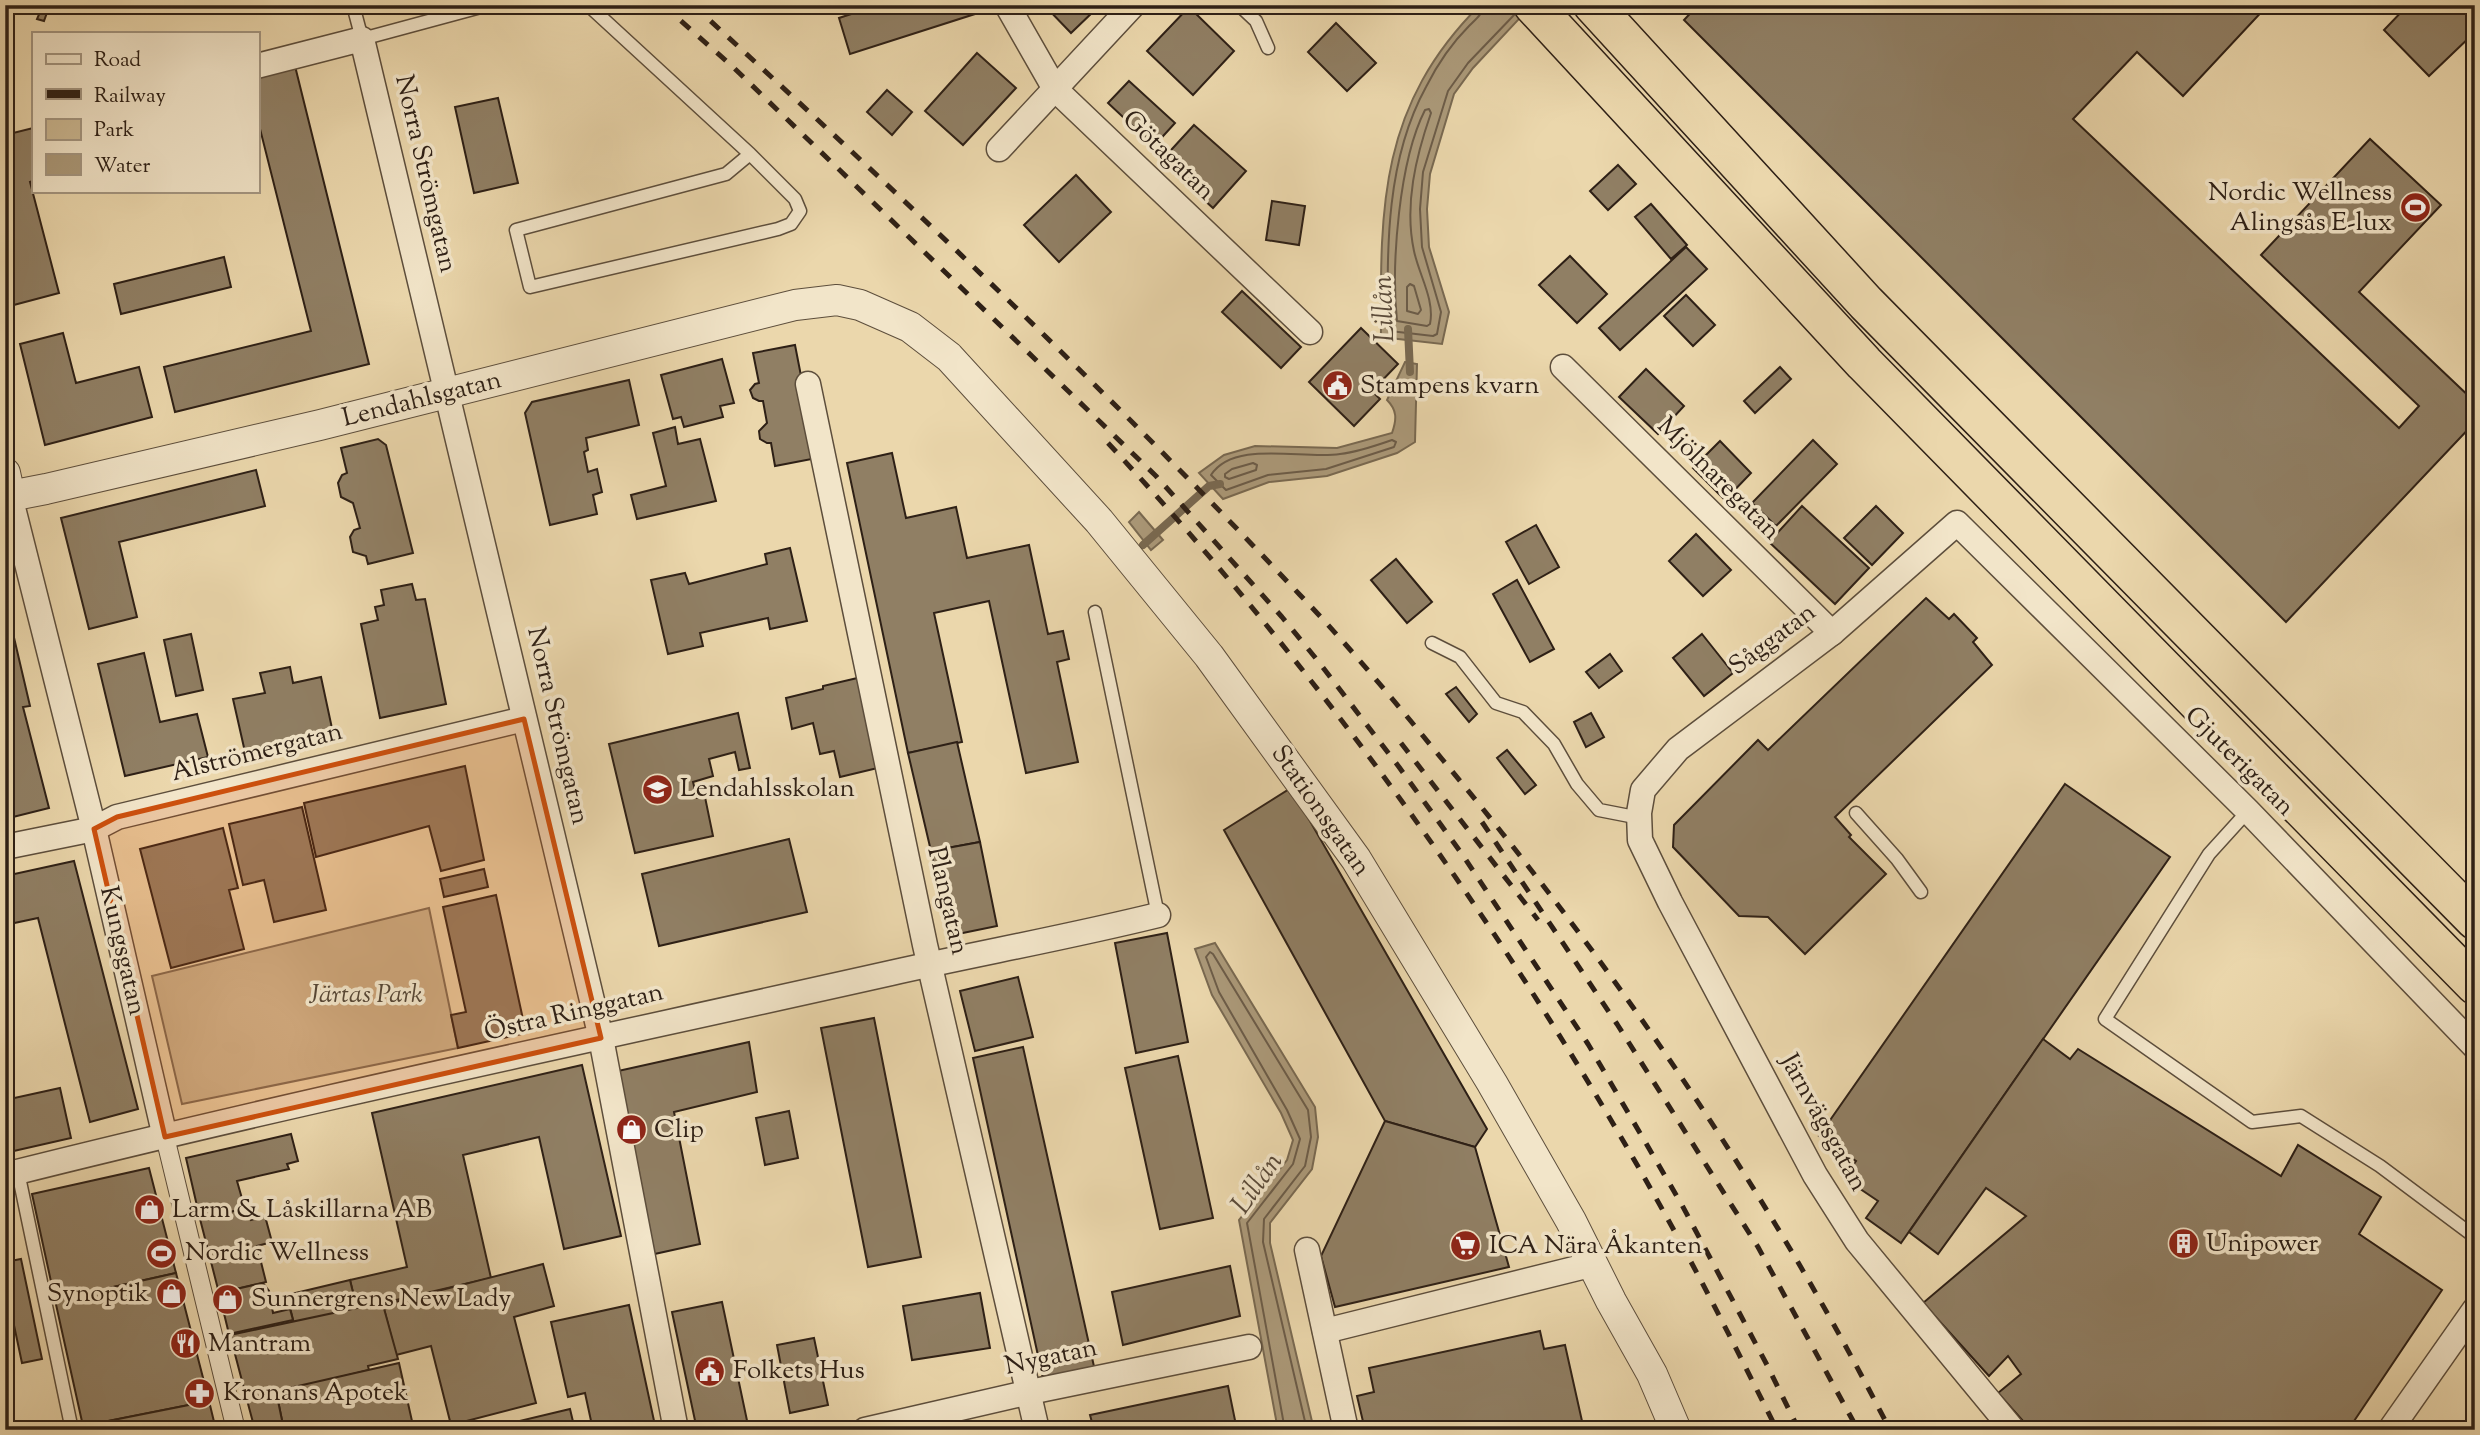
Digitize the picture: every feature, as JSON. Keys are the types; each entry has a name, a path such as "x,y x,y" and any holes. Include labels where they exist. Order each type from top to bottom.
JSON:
{"highway":[{"path":"1533,5 1864,363 2475,985"},
{"path":"1595,8 1866,303 2475,920"}],"street":[{"name":"Götagatan","path":"1007,5 1055,89 1310,332"},
{"path":"999,149 1133,5"},
{"path":"259,65 362,39"},
{"name":"Norra Strömgatan","path":"362,39 601,1038 676,1430"},
{"name":"Lendahlsgatan","path":"7,489 307,428 795,305 837,300"},
{"name":"Stationsgatan","path":"837,300 860,305 910,327 948,357 1099,521 1209,656 1356,859 1492,1083 1594,1264 1611,1301 1652,1374 1676,1430"},
{"name":"Mjölnaregatan","path":"1563,367 1832,633"},
{"name":"Plangatan","path":"808,384 931,964 1037,1430"},
{"name":"Kungsgatan","path":"7,489 94,829 236,1430"},
{"name":"Såggatan","path":"1640,816 1643,790 1678,749 1832,633 1957,523"},
{"name":"Gjuterigatan","path":"1957,523 2248,811 2475,1047"},
{"name":"Alströmergatan","path":"5,847 94,829 117,817 524,719"},
{"name":"Järnvägsgatan","path":"1640,816 1640,839 1670,902 1815,1175 1857,1241 2013,1430"},
{"name":"Östra Ringgatan","path":"12,1174 601,1038 1158,915"},
{"path":"1307,1250 1346,1430"},
{"path":"1325,1331 1594,1264"},
{"path":"2390,1430 2475,1309"},
{"name":"Nygatan","path":"865,1430 1030,1392 1249,1347"}],"lane":[{"path":"354,5 362,39 488,5"},
{"path":"588,5 750,154 795,199 800,211 791,224 778,229 530,287 516,230 726,174 750,154"},
{"path":"1240,5 1256,21 1268,48"},
{"path":"1095,612 1158,915"},
{"path":"1432,643 1460,657 1496,703 1523,712 1554,744 1577,784 1599,810 1640,816"},
{"path":"2248,811 2209,854 2105,1019 2252,1122 2301,1116 2380,1166 2475,1237"},
{"path":"1856,813 1922,892"},
{"path":"12,1174 72,1430"}],"highlighted area":[{"path":"524,719 601,1038 165,1137 94,829 117,817"}],"green space":[{"name":"Järtas Park","path":"429,908 458,1048 182,1104 152,976"}],"water":[{"path":"1480,5 1532,5 1473,68 1454,94 1430,174 1427,209 1429,247 1449,312 1442,344 1381,337 1382,243 1386,200 1404,119 1422,80 1447,43"},
{"path":"1405,362 1417,364 1415,442 1397,453 1327,476 1269,482 1223,499 1199,473 1224,455 1255,446 1337,448 1392,433 1395,415 1387,400"},
{"path":"1139,512 1163,540 1151,550 1129,522"},
{"path":"1215,943 1315,1107 1318,1137 1312,1169 1270,1223 1270,1243 1314,1430 1278,1430 1239,1220 1287,1160 1293,1140 1281,1113 1212,995 1195,949"}],"building":[{"path":"43,5 49,7 44,21 37,19"},
{"path":"879,5 975,5 978,13 850,54 839,18"},
{"path":"1044,5 1095,5 1097,8 1071,33"},
{"path":"1698,5 2268,5 2183,96 2137,52 2073,119 2399,428 2419,406 2261,255 2370,139 2441,205 2359,292 2475,402 2475,422 2286,622 1684,20"},
{"path":"2408,5 2475,5 2475,32 2429,76 2384,30"},
{"path":"1189,7 1234,51 1193,95 1147,51"},
{"path":"1336,23 1376,63 1347,91 1308,52"},
{"path":"977,53 1016,88 963,145 925,111"},
{"path":"295,66 369,364 175,412 164,367 311,331 259,125 259,75"},
{"path":"1129,81 1175,123 1154,146 1108,103"},
{"path":"887,90 912,112 892,135 867,112"},
{"path":"498,98 518,183 474,193 455,107"},
{"path":"1194,125 1246,171 1213,208 1161,161"},
{"path":"32,128 30,182 59,293 10,306 5,288 5,227 8,227 5,217 5,135"},
{"path":"1618,165 1636,184 1608,210 1590,191"},
{"path":"1076,175 1111,212 1059,262 1024,225"},
{"path":"1272,201 1305,206 1299,245 1266,240"},
{"path":"1651,204 1687,245 1671,259 1635,217"},
{"path":"1686,247 1707,269 1620,350 1599,328"},
{"path":"1570,256 1607,294 1577,323 1539,285"},
{"path":"224,257 231,287 121,314 114,284"},
{"path":"1242,291 1301,347 1281,368 1222,312"},
{"path":"1686,295 1715,325 1693,346 1664,316"},
{"path":"1361,328 1398,364 1372,391 1380,399 1354,426 1309,382"},
{"path":"63,333 76,383 139,367 152,417 45,445 20,344"},
{"path":"795,345 817,458 775,466 771,443 760,439 759,431 767,423 763,401 753,398 750,390 759,383 753,353"},
{"path":"722,359 734,403 720,406 723,417 684,427 681,417 673,419 661,375"},
{"path":"1780,367 1791,379 1755,413 1744,401"},
{"path":"1646,369 1684,406 1658,434 1619,397"},
{"path":"629,380 639,425 586,438 588,450 584,452 588,472 597,469 602,492 593,495 597,514 550,525 525,413 532,402"},
{"path":"675,427 678,444 700,439 716,501 637,519 631,495 666,486 653,433"},
{"path":"378,439 386,445 413,553 368,564 366,556 353,552 350,537 354,530 360,528 353,503 341,497 338,483 342,475 347,473 341,448"},
{"path":"1813,440 1837,464 1776,526 1752,503"},
{"path":"1720,441 1751,473 1725,500 1693,468"},
{"path":"892,453 906,518 956,507 967,558 1029,545 1048,634 1063,631 1069,659 1057,662 1078,762 1026,773 989,601 934,613 962,742 908,753 847,463"},
{"path":"256,470 265,506 119,542 137,617 89,629 61,518"},
{"path":"1802,506 1869,568 1835,604 1769,542"},
{"path":"1876,506 1903,533 1872,565 1844,538"},
{"path":"1536,525 1559,567 1529,584 1506,542"},
{"path":"1696,534 1731,570 1703,596 1669,561"},
{"path":"790,548 807,621 770,629 768,618 700,633 703,646 668,654 651,580 685,573 689,584 767,564 765,554"},
{"path":"1396,559 1432,602 1407,623 1371,580"},
{"path":"1517,580 1554,649 1530,662 1493,594"},
{"path":"412,584 416,600 425,599 446,704 380,718 361,624 378,620 375,607 384,605 381,590"},
{"path":"1926,598 1949,619 1954,614 1977,638 1973,642 1992,665 1835,817 1851,835 1849,837 1886,874 1805,954 1768,917 1739,916 1673,847 1674,825 1758,740 1768,750"},
{"path":"5,612 8,612 30,706 23,707 49,808 5,819"},
{"path":"191,634 203,690 176,696 164,640"},
{"path":"1702,634 1733,673 1704,696 1673,658"},
{"path":"144,653 160,722 197,714 208,757 125,776 98,664"},
{"path":"1610,654 1622,671 1599,688 1586,672"},
{"path":"290,667 293,683 321,677 333,733 245,752 233,699 265,693 260,673"},
{"path":"866,676 886,766 840,777 834,751 820,754 813,723 792,729 786,698"},
{"path":"1456,687 1477,714 1469,722 1446,694"},
{"name":"Lendahlsskolan","path":"738,713 750,768 739,770 735,752 709,759 713,776 693,782 697,798 705,797 713,836 635,853 609,744"},
{"path":"1591,713 1604,737 1586,747 1574,722"},
{"path":"957,742 980,842 931,851 908,753"},
{"path":"1507,750 1536,785 1525,794 1497,758"},
{"path":"465,766 484,860 441,871 429,826 316,857 304,803"},
{"path":"2065,784 2170,857 1901,1243 1866,1218 1878,1201 1844,1178 1856,1161 1819,1136"},
{"path":"1291,788 1487,1129 1475,1147 1385,1121 1224,830"},
{"path":"302,807 326,910 274,922 264,880 243,885 229,824"},
{"path":"223,828 238,888 229,890 244,949 171,968 140,849"},
{"path":"789,839 807,912 659,946 642,874"},
{"path":"980,842 997,926 948,936 931,851"},
{"path":"74,861 138,1109 90,1122 38,918 5,925 5,876"},
{"path":"484,869 488,887 444,897 440,879"},
{"path":"496,895 526,1033 458,1048 451,1015 466,1012 443,907"},
{"path":"1167,933 1188,1042 1136,1053 1115,943"},
{"path":"1018,977 1033,1037 975,1051 960,991"},
{"path":"874,1018 921,1257 868,1267 821,1028"},
{"name":"Unipower","path":"2043,1039 2070,1059 2078,1049 2281,1176 2298,1145 2381,1197 2359,1234 2442,1290 2348,1430 2031,1430 1998,1393 2021,1374 2008,1356 1989,1376 1923,1303 2026,1216 1986,1188 1938,1254 1909,1232"},
{"path":"749,1042 757,1092 674,1112 700,1244 650,1255 609,1073"},
{"path":"1023,1047 1095,1371 1044,1383 973,1058"},
{"path":"5,1049 10,1068 5,1069"},
{"path":"1178,1056 1213,1218 1160,1229 1125,1068"},
{"path":"582,1065 621,1236 564,1249 539,1137 463,1155 491,1278 357,1309 350,1280 407,1267 372,1113"},
{"path":"60,1088 71,1138 5,1153 5,1100"},
{"path":"789,1111 798,1158 765,1165 756,1118"},
{"path":"1385,1121 1475,1147 1509,1267 1335,1307 1321,1256"},
{"path":"291,1134 298,1161 287,1164 289,1169 237,1181 245,1209 200,1219 186,1158"},
{"path":"149,1168 176,1273 55,1300 32,1194"},
{"path":"247,1208 251,1220 265,1216 272,1242 257,1246 266,1282 219,1293 200,1219"},
{"path":"21,1259 42,1359 22,1363 5,1283 5,1262"},
{"path":"543,1264 554,1306 514,1317 536,1403 451,1425 431,1346 396,1355 383,1305"},
{"path":"1230,1266 1240,1316 1123,1345 1112,1292"},
{"path":"176,1273 209,1401 83,1426 55,1300"},
{"path":"350,1280 357,1309 294,1324 287,1295"},
{"path":"263,1283 269,1291 273,1313 290,1309 293,1320 229,1334 219,1293"},
{"path":"980,1293 990,1348 912,1360 903,1306"},
{"path":"385,1302 383,1305 398,1359 368,1366 369,1370 247,1400 230,1335"},
{"name":"Folkets Hus","path":"722,1302 749,1430 697,1430 672,1312"},
{"path":"629,1305 656,1430 593,1430 585,1393 568,1397 551,1322"},
{"path":"1540,1331 1544,1349 1565,1345 1584,1430 1365,1430 1357,1396 1374,1392 1369,1368"},
{"path":"814,1338 828,1405 790,1413 777,1345"},
{"path":"399,1363 414,1430 284,1430 276,1391"},
{"path":"1228,1386 1237,1430 1094,1430 1090,1415"},
{"path":"276,1391 284,1430 255,1430 247,1400"},
{"path":"209,1401 216,1430 84,1430 83,1426"},
{"path":"570,1409 575,1430 482,1430"},
{"path":"1090,1423 1092,1430 1063,1430"}],"waterway":[{"name":"Lillån","path":"1408,329 1410,372"},
{"name":"Lillån","path":"1143,545 1209,486 1220,484"}],"railway":[{"path":"663,5 733,67 1156,476 1318,661 1462,854 1588,1044 1682,1205 1799,1430"},
{"path":"693,5 926,221 1078,368 1300,595 1390,696 1506,837 1567,917 1684,1082 1740,1166 1792,1253 1890,1430"},
{"path":"1108,443 1187,531 1339,717 1479,911 1607,1113 1709,1295 1777,1430"},
{"path":"1401,743 1538,920"},
{"path":"1482,822 1617,1024 1758,1247 1858,1430"}],"place":[{"name":"Nordic Wellness Alingsås E-lux","path":"2415,208"},
{"name":"Stampens kvarn","path":"1337,386"},
{"name":"Lendahlsskolan","path":"657,789"},
{"name":"Clip","path":"631,1130"},
{"name":"Larm & Låskillarna AB","path":"149,1210"},
{"name":"Unipower","path":"2183,1244"},
{"name":"ICA Nära Åkanten","path":"1466,1246"},
{"name":"Nordic Wellness","path":"162,1253"},
{"name":"Synoptik","path":"172,1294"},
{"name":"Sunnergrens New Lady","path":"228,1299"},
{"name":"Mantram","path":"185,1344"},
{"name":"Folkets Hus","path":"710,1371"},
{"name":"Kronans Apotek","path":"200,1393"}]}
